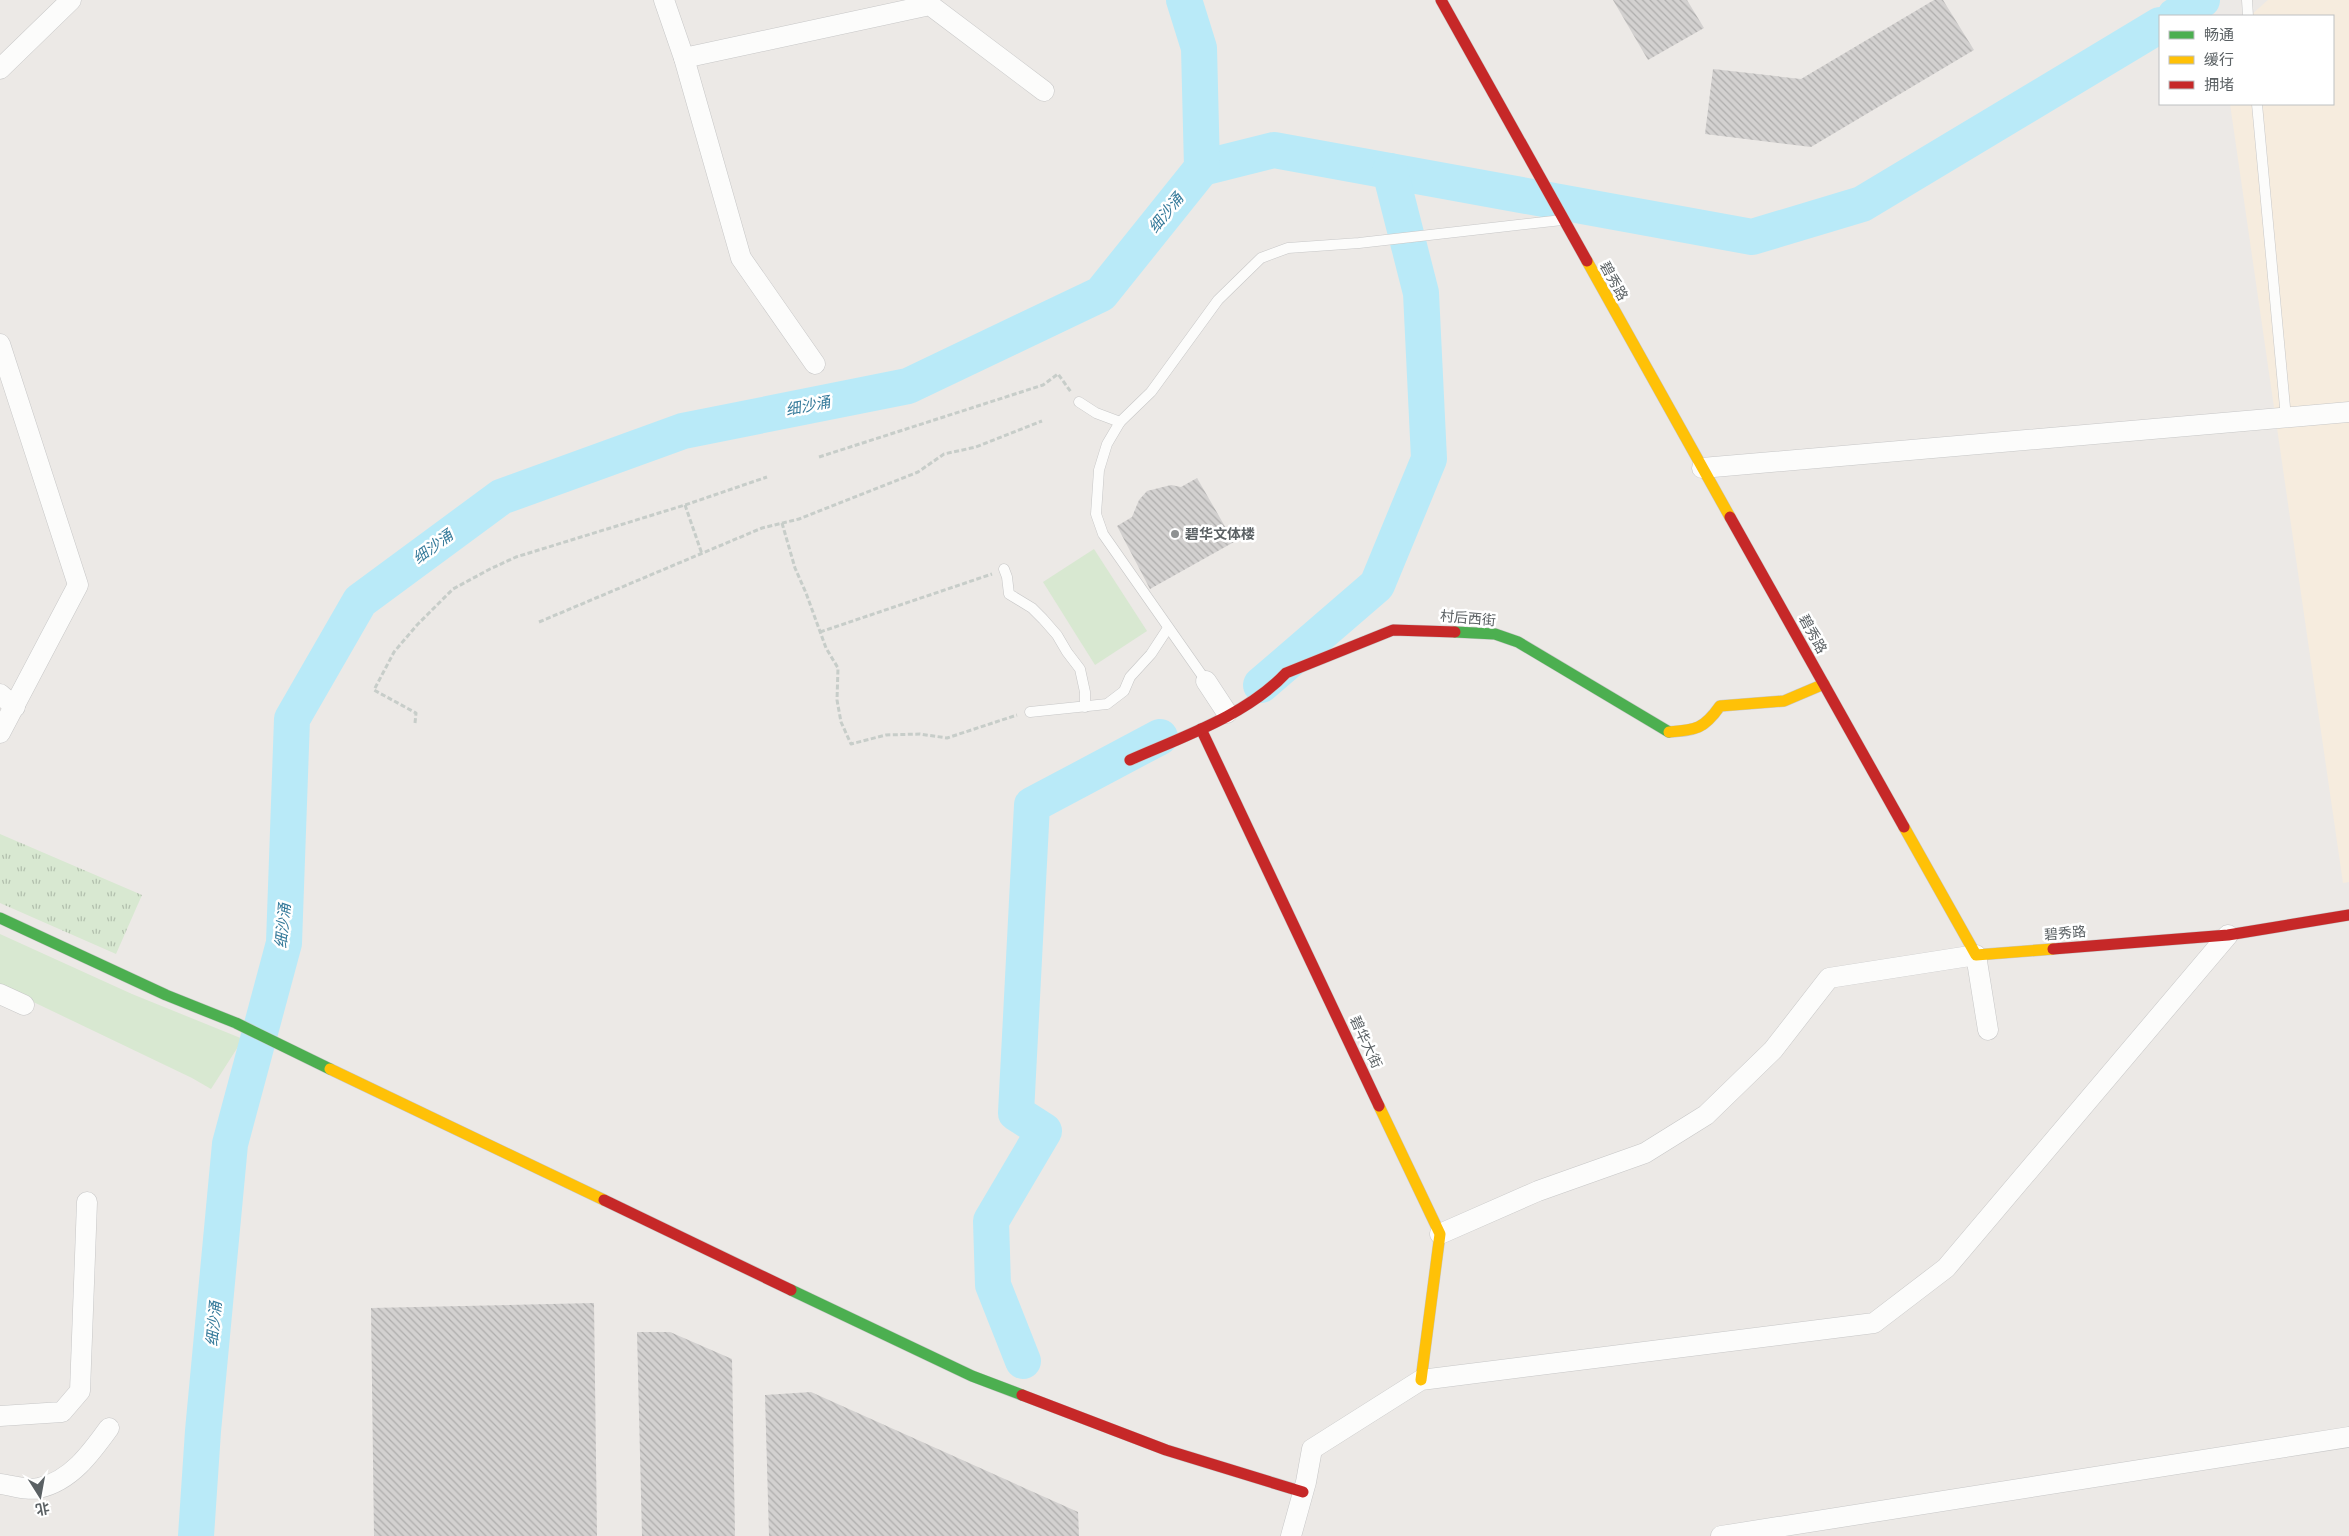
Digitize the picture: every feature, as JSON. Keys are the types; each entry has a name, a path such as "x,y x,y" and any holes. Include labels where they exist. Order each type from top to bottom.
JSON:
{"street":[{"path":"0,69 70,0"},
{"path":"664,0 684,58 740,258 815,364"},
{"name":"碧秀路","path":"1441,0 1562,220 1976,955 2228,934 2349,914"},
{"path":"684,58 930,5 1044,91"},
{"path":"0,344 78,585 6,719"},
{"path":"1702,468 2349,412"},
{"name":"村后西街","path":"1130,760 1201,729 1273,688 1286,673 1393,630 1495,634 1518,642 1668,732 1693,731 1708,724 1720,706 1784,701 1824,684"},
{"path":"1206,681 1227,714"},
{"path":"0,694 6,719"},
{"name":"碧华大街","path":"1201,729 1440,1234"},
{"path":"0,918 166,995 236,1022 287,1049 972,1376 1166,1450 1303,1492"},
{"path":"1291,1536 1312,1449 1421,1380 1874,1323 1946,1268 2228,934"},
{"path":"1421,1380 1440,1234 1538,1192 1646,1153 1706,1115 1773,1050 1829,978 1976,955 1988,1030"},
{"path":"0,994 24,1005"},
{"path":"0,1416 62,1412 80,1391 87,1202"},
{"path":"0,1484 38,1488 67,1476 90,1455 109,1428"},
{"path":"1721,1536 2349,1437"}],"lane":[{"path":"2247,0 2248,15"},
{"path":"2256,105 2286,418"},
{"path":"1206,681 1103,534 1096,514 1098,470 1107,444 1120,422 1151,392 1218,300 1257,261 1288,248 1359,243 1562,220"},
{"path":"1079,402 1096,413 1120,422"},
{"path":"1004,569 1009,594 1032,608 1058,635 1067,652 1080,668 1085,692 1085,706"},
{"path":"1030,712 1107,704 1124,691 1130,677 1152,654 1168,628"}],"path":[{"path":"819,457 1043,385 1058,374 1066,386"},
{"path":"538,622 762,528 799,519 918,472 944,454 976,447 1042,421"},
{"path":"415,723 416,712 374,690 394,652 417,625 453,590 516,557 685,505 767,477"},
{"path":"685,505 702,554"},
{"path":"782,523 794,568 820,632 838,668 838,707 841,722 851,744 886,735 920,734 947,738 998,720 1030,712"},
{"path":"820,632 957,587 1004,569"}],"shaded area":[{"path":"2268,0 2349,0 2349,882 2343,883 2230,105 2334,105 2334,15 2251,15"}],"green space":[{"path":"1094,549 1147,631 1095,665 1043,582"},
{"path":"0,834 142,895 116,954 0,903"},
{"path":"0,934 132,994 243,1039 211,1089 192,1078 0,986"}],"building":[{"path":"1613,0 1687,0 1704,28 1648,60"},
{"path":"1934,0 1943,0 1974,50 1811,147 1705,134 1713,69 1801,79"},
{"name":"碧华文体楼","path":"1197,478 1234,542 1150,589 1117,526 1132,517 1139,500 1147,491 1171,485 1181,487"},
{"path":"594,1303 597,1536 374,1536 371,1308"},
{"path":"637,1332 670,1332 732,1359 735,1536 642,1536"},
{"path":"811,1392 1078,1512 1079,1536 769,1536 765,1395"}],"waterway":[{"name":"细沙涌","path":"196,1536 203,1431 230,1144 284,943 292,719 360,601 501,497 683,431 908,386 1101,294 1202,168 1199,48 1184,0"},
{"path":"2177,15 2202,0"},
{"path":"1202,168 1274,150 1752,237 1862,204 2159,26"},
{"path":"1261,685 1377,585 1429,459 1421,293 1390,171"},
{"path":"1023,1361 993,1285 991,1221 1044,1131 1016,1113 1032,805 1160,737"}],"traffic: fast":[{"path":"1455,632 1495,634 1518,642 1669,732"},
{"path":"0,918 166,995 236,1023 330,1069"},
{"path":"791,1290 972,1376 1022,1395"}],"traffic: slow":[{"path":"1587,261 1730,517"},
{"path":"1669,732 1699,727 1720,706 1784,701 1824,684"},
{"path":"1904,827 1976,955 2053,949"},
{"path":"330,1069 604,1200"},
{"path":"1379,1106 1440,1234 1421,1380"}],"traffic: jam":[{"path":"1441,0 1587,261"},
{"path":"1730,517 1904,827"},
{"path":"1130,760 1213,724 1233,713 1270,688 1286,673 1393,630 1455,632"},
{"path":"1201,729 1379,1106"},
{"path":"2053,949 2228,935 2349,915"},
{"path":"604,1200 791,1290"},
{"path":"1022,1395 1166,1450 1303,1492"}],"place":[{"name":"碧华文体楼","path":"1175,534"}]}
